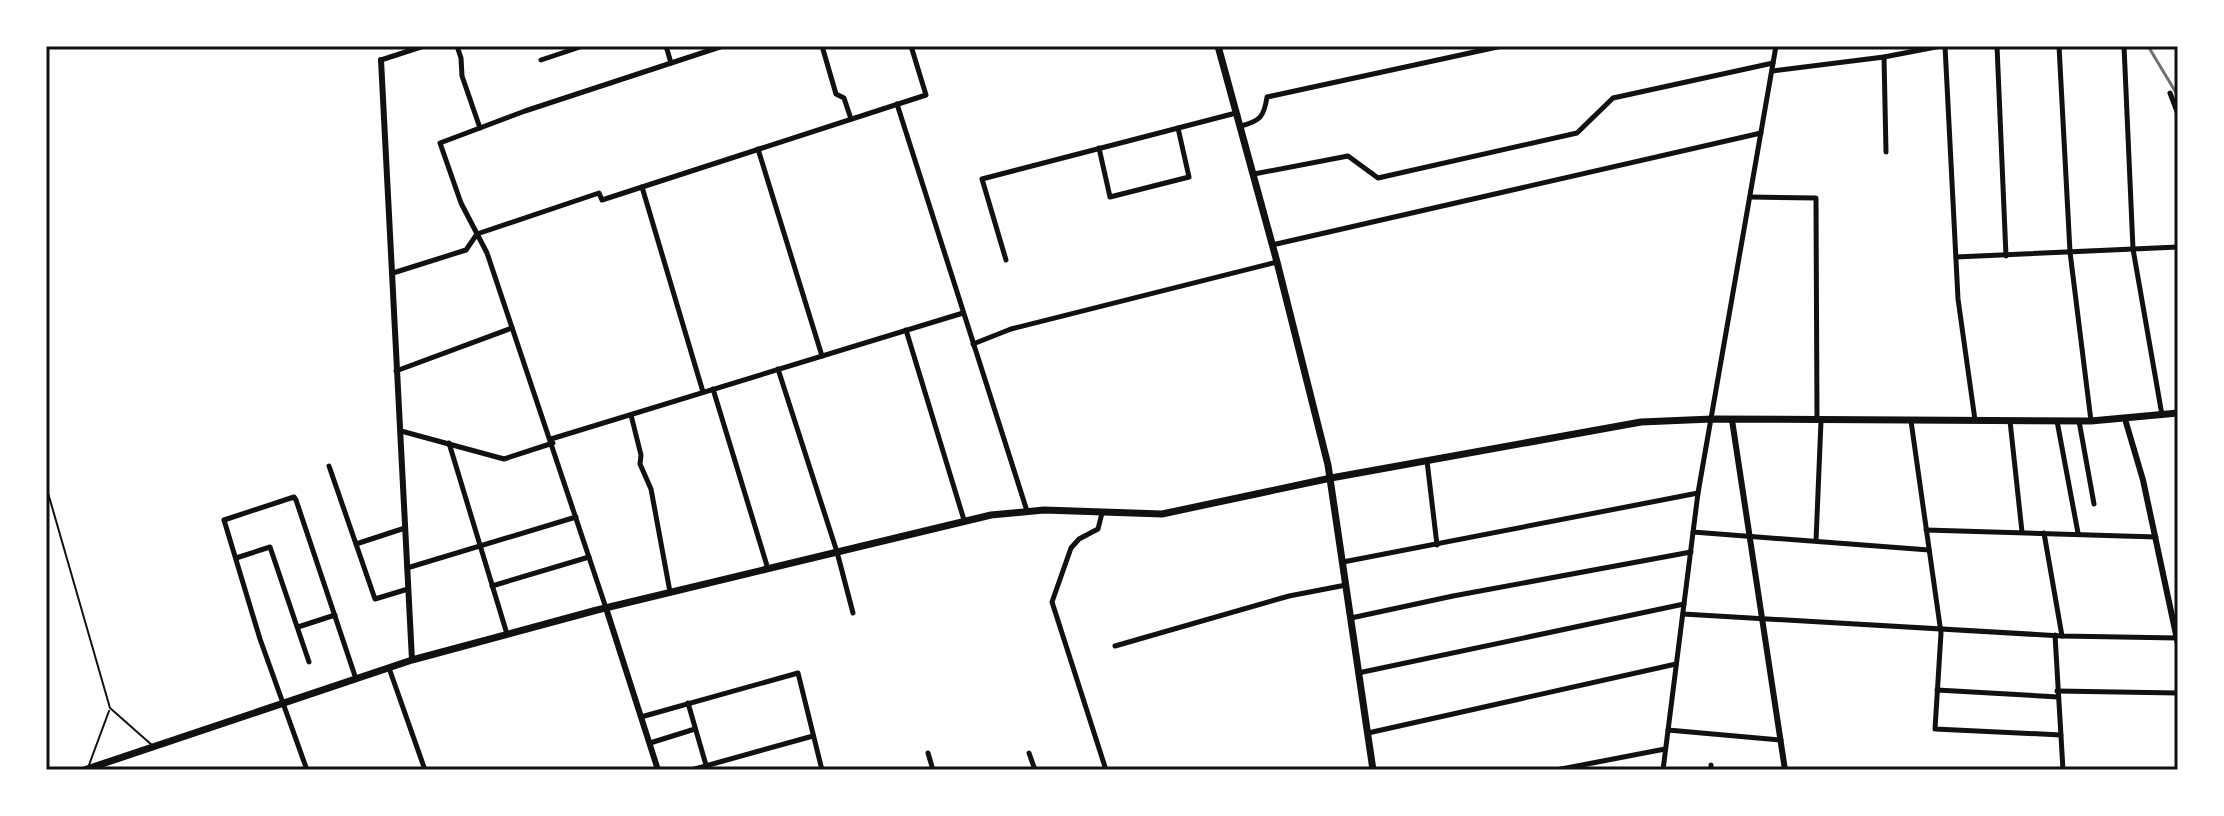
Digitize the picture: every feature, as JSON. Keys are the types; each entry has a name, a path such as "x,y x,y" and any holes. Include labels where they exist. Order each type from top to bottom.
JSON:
{"main road":[{"path":"1218,46 1254,174 1331,478 1373,770"},
{"path":"86,770 412,660 606,608 964,520 1027,511 1162,514 1331,478 1641,422 1712,419 2091,421 2178,413"}],"street":[{"path":"412,660 381,60 424,46"},
{"path":"457,46 462,76 480,128"},
{"path":"541,60 583,46"},
{"path":"666,46 671,63"},
{"path":"658,770 552,441 487,253 461,203 440,143 723,46"},
{"path":"822,46 836,94 844,98 851,119"},
{"path":"393,273 466,250 477,234 599,193 602,200 926,95 911,46"},
{"path":"1241,126 1257,122 1264,115 1267,97 1502,46"},
{"path":"1663,770 1698,493 1776,46"},
{"path":"1899,46 1900,54"},
{"path":"1254,174 1348,156 1378,178 1577,133 1613,98 1772,67 1884,57 1943,46 1958,299 1975,421"},
{"path":"1997,46 2006,256"},
{"path":"2059,46 2070,252 2091,421"},
{"path":"2124,46 2133,249 2162,416"},
{"path":"2177,46 2178,52"},
{"path":"1884,57 1886,152"},
{"path":"2170,93 2178,114"},
{"path":"897,104 1027,511"},
{"path":"1006,260 982,179 1237,113"},
{"path":"1099,148 1110,197 1189,177 1178,128"},
{"path":"1272,245 1761,133"},
{"path":"758,149 822,356"},
{"path":"642,187 703,392"},
{"path":"1750,197 1816,198 1819,421 1816,541"},
{"path":"1956,257 2178,247"},
{"path":"973,344 1011,329 1277,262"},
{"path":"401,431 504,459 703,392 963,313"},
{"path":"396,371 512,328"},
{"path":"906,330 964,520"},
{"path":"778,369 837,552 853,613"},
{"path":"713,389 768,569"},
{"path":"631,415 641,455 640,464 651,489 670,593"},
{"path":"2125,419 2143,480 2178,644"},
{"path":"1732,420 1785,770"},
{"path":"1911,421 1940,629 1935,729 2061,735"},
{"path":"2010,421 2022,532"},
{"path":"2057,421 2078,533"},
{"path":"2079,421 2094,504"},
{"path":"449,443 507,635"},
{"path":"1427,461 1437,545"},
{"path":"329,466 375,599 408,589"},
{"path":"1343,562 1698,493"},
{"path":"307,770 282,703 224,520 294,497 356,679"},
{"path":"1102,513 1098,529 1079,539 1071,548 1052,602 1106,770"},
{"path":"407,568 576,517"},
{"path":"356,544 405,528"},
{"path":"1926,530 2156,537"},
{"path":"1693,532 1929,550"},
{"path":"2044,533 2062,636"},
{"path":"236,558 270,547 309,662"},
{"path":"1351,618 1691,552"},
{"path":"492,586 589,557"},
{"path":"1115,646 1289,596 1346,585"},
{"path":"1358,673 1684,604"},
{"path":"1683,614 2062,636 2177,638"},
{"path":"298,627 335,615"},
{"path":"2055,635 2063,770"},
{"path":"1368,733 1676,664"},
{"path":"389,668 425,770"},
{"path":"641,717 798,673 822,770"},
{"path":"1937,690 2058,694 2178,693"},
{"path":"688,703 706,765"},
{"path":"650,743 695,729"},
{"path":"1668,730 1781,740"},
{"path":"691,770 813,736"},
{"path":"1556,770 1665,749"},
{"path":"928,753 933,770"},
{"path":"1029,753 1035,770"}],"lane":[{"path":"46,486 110,708 154,746"},
{"path":"86,770 110,708"}],"railway":[{"path":"2148,46 2178,96"}]}
